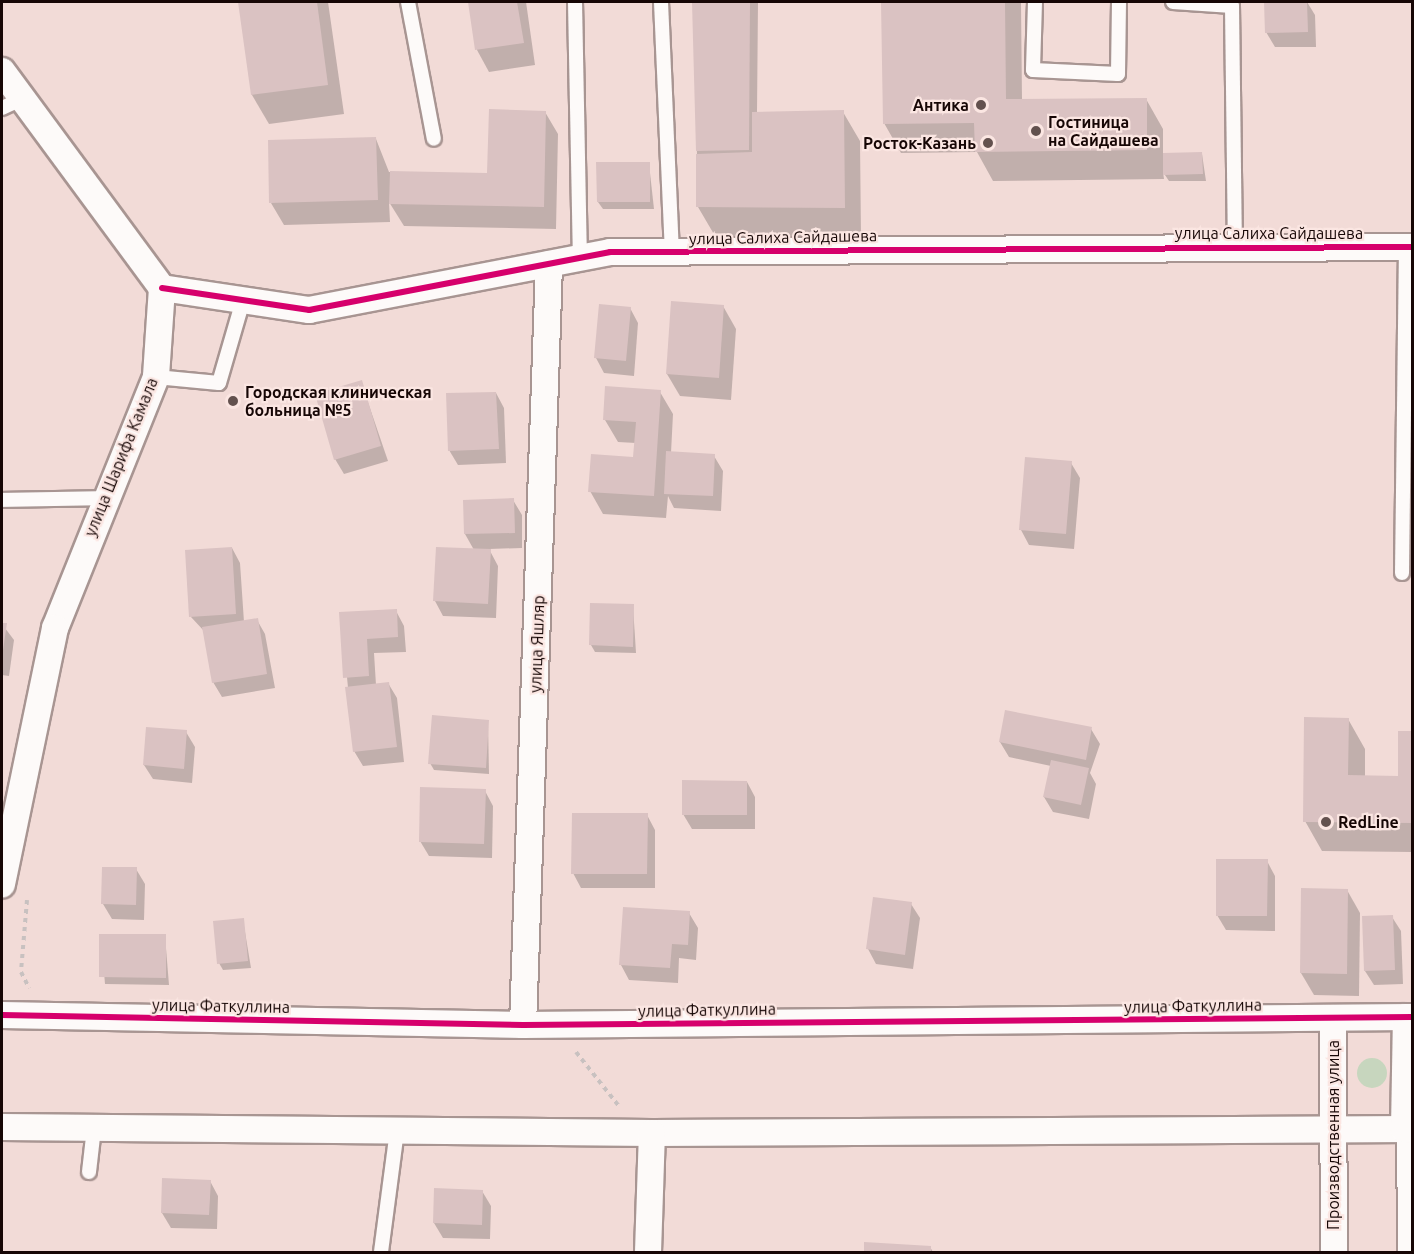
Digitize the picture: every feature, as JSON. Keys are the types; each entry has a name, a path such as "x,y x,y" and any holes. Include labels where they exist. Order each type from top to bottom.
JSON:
{"street":[{"path":"2,71 11,104 162,288"},
{"name":"улица Салиха Сайдашева","path":"162,288 242,304 347,307 580,256 672,252 1235,246 1409,247"},
{"name":"улица Яшляр","path":"523,1025 549,264"},
{"name":"улица Шарифа Камала","path":"2,885 54,628 104,498 156,377 162,288"},
{"name":"улица Фаткуллина","path":"2,1015 523,1025 1409,1017"},
{"path":"2,1127 652,1133 1330,1132 1408,1129 1409,1017"},
{"name":"Производственная улица","path":"1333,1018 1330,1132 1334,1252"},
{"path":"648,1252 652,1133"}],"lane":[{"path":"408,2 434,139"},
{"path":"575,2 580,256"},
{"path":"661,2 672,252"},
{"path":"1035,2 1033,70 1118,74 1119,2"},
{"path":"1173,2 1232,6 1235,246"},
{"path":"1402,573 1409,247"},
{"path":"156,377 219,383 242,304"},
{"path":"2,500 104,498"},
{"path":"89,1172 94,1128"},
{"path":"1405,1252 1408,1129"},
{"path":"381,1252 397,1130"}],"path":[{"path":"27,900 21,972 33,996"},
{"path":"568,1042 623,1111"}],"green space":[{"path":"1372,1058 1383,1062 1387,1073 1383,1084 1372,1088 1361,1084 1357,1073 1361,1062"}],"building":[{"path":"238,2 317,2 328,85 251,95"},
{"path":"468,2 517,2 524,43 475,50"},
{"path":"692,2 750,2 749,150 696,151"},
{"path":"881,2 1005,2 1006,99 1147,98 1147,150 975,152 974,123 883,124"},
{"path":"1264,2 1307,2 1308,32 1265,33"},
{"path":"489,109 546,111 544,207 389,204 390,171 487,173"},
{"path":"844,110 845,208 696,207 696,154 752,152 752,112"},
{"path":"376,137 378,200 269,203 268,140"},
{"path":"1202,152 1203,174 1163,175 1163,153"},
{"path":"596,162 650,162 650,202 597,202"},
{"path":"671,301 724,305 719,378 666,374"},
{"path":"599,304 631,307 626,361 594,358"},
{"path":"362,380 381,446 334,460 315,394"},
{"path":"605,386 661,390 654,496 588,492 591,454 633,457 636,422 603,420"},
{"path":"496,392 499,449 448,451 446,393"},
{"path":"666,451 715,454 713,496 664,494"},
{"path":"1025,457 1072,461 1066,534 1019,530"},
{"path":"514,498 515,533 464,534 463,500"},
{"path":"232,547 236,614 189,617 185,550"},
{"path":"436,547 491,549 488,604 433,601"},
{"path":"590,603 634,604 633,647 589,645"},
{"path":"397,609 398,637 367,639 369,676 343,678 339,612"},
{"path":"258,618 267,674 212,683 202,627"},
{"path":"2,623 7,623 3,650 2,650"},
{"path":"389,682 397,747 353,752 345,687"},
{"path":"1005,710 1092,727 1086,760 999,742"},
{"path":"432,715 489,720 486,768 428,764"},
{"path":"1304,717 1349,718 1348,775 1398,776 1398,731 1412,731 1412,823 1303,822"},
{"path":"146,727 187,730 184,769 143,765"},
{"path":"1051,760 1089,768 1081,805 1043,797"},
{"path":"682,780 747,781 747,815 682,815"},
{"path":"420,787 486,789 484,844 419,842"},
{"path":"572,813 648,813 647,874 571,874"},
{"path":"1216,859 1268,859 1267,916 1216,916"},
{"path":"102,867 137,867 136,905 101,904"},
{"path":"1301,888 1348,889 1347,974 1300,973"},
{"path":"873,897 912,902 905,955 866,949"},
{"path":"623,907 690,911 688,945 672,944 670,968 619,965"},
{"path":"1393,915 1395,970 1364,971 1362,916"},
{"path":"244,918 248,961 217,964 213,921"},
{"path":"99,934 166,934 166,978 99,977"},
{"path":"162,1178 211,1180 209,1215 161,1213"},
{"path":"434,1188 483,1190 482,1225 433,1223"},
{"path":"864,1242 931,1246 931,1252 864,1252"}],"cycle path":[{"path":"162,288 309,310 610,252 1412,247"},
{"path":"2,1015 523,1025 1412,1017"}],"place":[{"name":"Антика","path":"981,105"},
{"name":"Гостиница на Сайдашева","path":"1036,131"},
{"name":"Росток-Казань","path":"988,143"},
{"name":"Городская клиническая больница №5","path":"233,401"},
{"name":"RedLine","path":"1326,822"}]}
